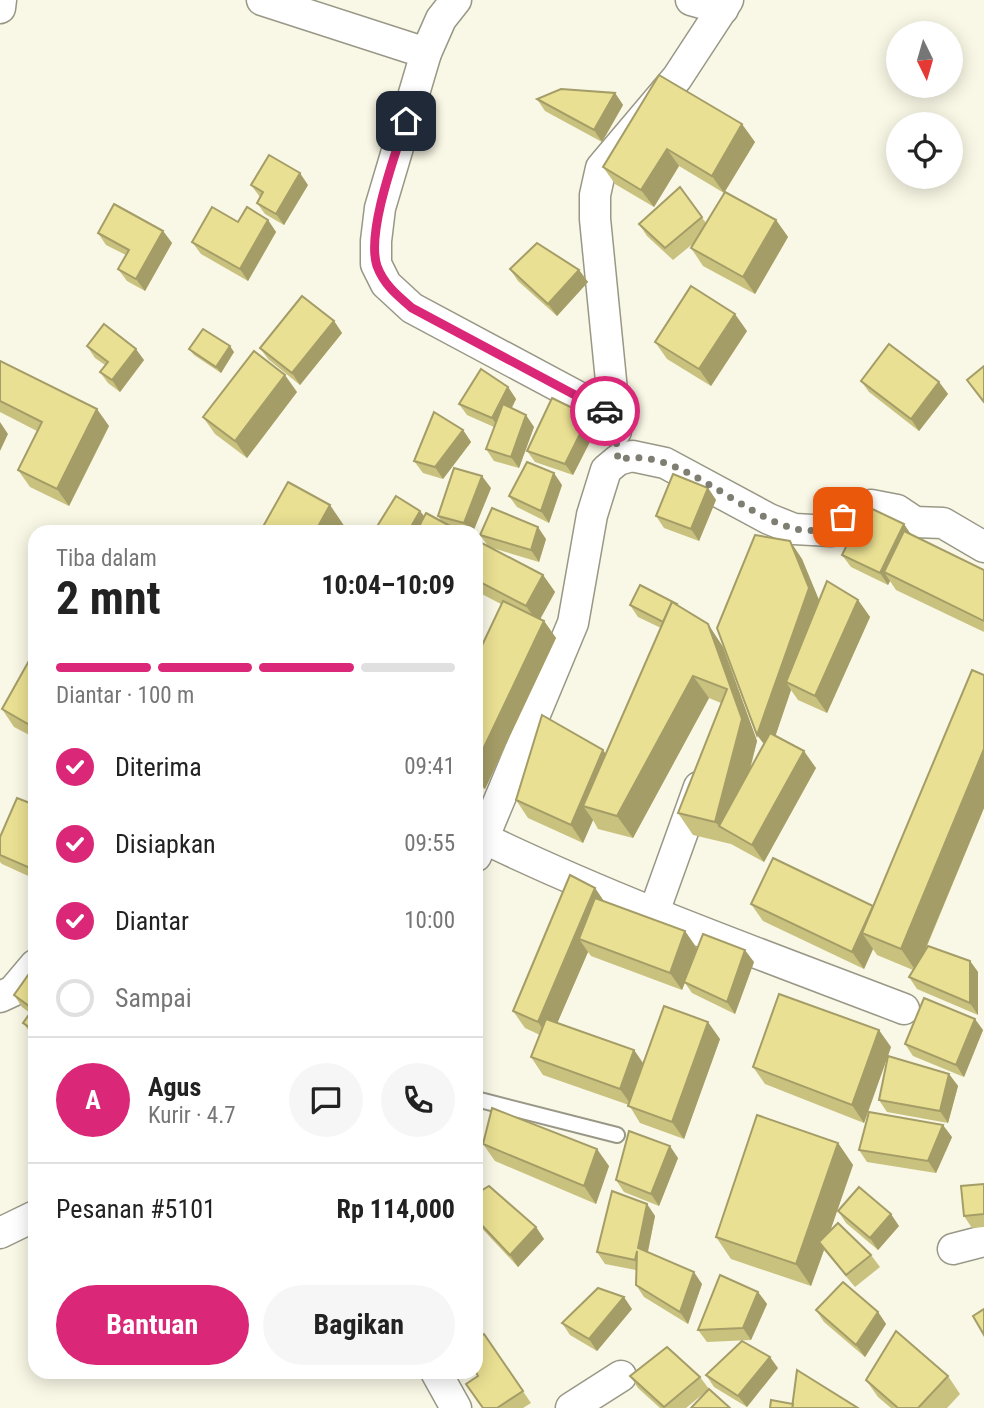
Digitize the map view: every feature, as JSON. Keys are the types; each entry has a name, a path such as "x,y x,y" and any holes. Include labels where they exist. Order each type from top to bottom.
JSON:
{"street":[{"path":"0,8 1,0"},
{"path":"262,0 426,53"},
{"path":"457,0 441,19 426,53 380,208 376,264 386,284 412,308 614,416"},
{"path":"618,460 595,195 601,168 677,78 726,4 691,0"},
{"path":"483,840 573,623 592,515 606,470 618,460 632,456 666,463 717,489 743,506 794,529 831,531 843,517 871,505 897,510 915,522 943,523 984,547"},
{"path":"654,912 708,761"},
{"path":"483,848 543,867 904,1009"},
{"path":"0,997 13,991 28,973"},
{"path":"0,1233 28,1219"},
{"path":"953,1249 984,1241"},
{"path":"571,1408 621,1376"},
{"path":"440,1379 456,1408"}],"lane":[{"path":"483,1101 617,1135"}],"building":[{"path":"659,75 742,124 712,176 667,149 641,190 603,167"},
{"path":"561,89 615,93 594,130 537,99"},
{"path":"269,155 300,173 276,214 257,203 263,192 251,185"},
{"path":"680,187 702,217 665,248 639,224"},
{"path":"725,192 776,220 743,277 691,248"},
{"path":"114,204 163,231 136,279 118,269 129,250 98,233"},
{"path":"212,207 238,222 247,207 268,220 240,269 192,242"},
{"path":"537,243 579,270 548,304 510,269"},
{"path":"691,286 735,314 699,369 655,342"},
{"path":"302,296 334,321 292,373 260,348"},
{"path":"104,324 136,349 112,380 100,372 108,362 87,346"},
{"path":"203,329 230,346 216,367 189,349"},
{"path":"889,344 939,382 911,419 861,381"},
{"path":"254,351 285,375 235,441 203,417"},
{"path":"0,361 97,409 57,489 18,470 42,422 0,401"},
{"path":"984,366 984,402 967,380"},
{"path":"481,369 508,387 492,418 459,404"},
{"path":"552,398 589,416 565,464 527,451"},
{"path":"503,404 526,415 511,457 486,449"},
{"path":"434,412 463,430 435,467 414,461"},
{"path":"527,462 554,473 541,511 509,496"},
{"path":"454,468 482,476 464,523 438,516"},
{"path":"673,474 708,488 691,529 656,516"},
{"path":"288,482 330,505 319,525 264,525"},
{"path":"396,496 420,511 412,525 378,525"},
{"path":"866,506 904,524 880,573 842,555"},
{"path":"492,508 538,527 531,550 483,536 483,528"},
{"path":"426,513 448,525 420,525"},
{"path":"904,531 984,570 984,621 884,572"},
{"path":"755,535 790,541 809,588 757,735 717,628"},
{"path":"483,544 543,575 526,606 483,584"},
{"path":"827,581 858,600 815,696 786,682"},
{"path":"640,585 677,604 672,602 663,622 630,605"},
{"path":"503,601 544,621 483,749 483,643"},
{"path":"672,602 708,624 742,719 715,822 678,813 727,689 693,676 617,816 583,806"},
{"path":"28,663 28,724 2,709"},
{"path":"972,670 984,675 984,749 901,949 862,933"},
{"path":"542,715 603,750 571,825 516,800"},
{"path":"770,733 804,751 752,845 719,826"},
{"path":"17,798 28,802 28,867 0,855 0,837"},
{"path":"773,858 873,906 852,952 751,904"},
{"path":"570,875 595,888 538,1022 513,1011"},
{"path":"595,898 685,931 670,973 579,939"},
{"path":"703,934 745,950 727,1002 684,982"},
{"path":"928,946 970,961 970,1003 909,977"},
{"path":"28,975 28,1005 14,995"},
{"path":"779,994 879,1030 852,1105 753,1067"},
{"path":"924,998 975,1019 956,1065 905,1044"},
{"path":"664,1006 708,1022 672,1122 628,1106"},
{"path":"546,1019 634,1050 620,1089 531,1057"},
{"path":"888,1056 949,1074 940,1111 879,1100"},
{"path":"492,1108 597,1149 584,1186 483,1144"},
{"path":"869,1112 943,1125 928,1161 859,1150"},
{"path":"757,1115 838,1143 796,1264 716,1237"},
{"path":"629,1131 670,1146 651,1194 616,1180"},
{"path":"984,1184 984,1214 964,1216 961,1186"},
{"path":"489,1186 536,1227 510,1255 483,1226 483,1190"},
{"path":"859,1187 891,1214 870,1238 838,1211"},
{"path":"612,1191 647,1204 638,1248 694,1272 680,1312 636,1285 637,1251 635,1260 597,1252"},
{"path":"838,1223 871,1255 846,1275 819,1242"},
{"path":"720,1275 758,1292 743,1328 698,1330"},
{"path":"843,1282 878,1312 856,1345 816,1310"},
{"path":"598,1288 624,1297 589,1339 562,1323"},
{"path":"984,1309 984,1335 973,1316"},
{"path":"896,1331 948,1376 918,1408 898,1408 866,1380"},
{"path":"483,1335 523,1391 497,1408 483,1408 466,1384 474,1379 483,1379"},
{"path":"742,1341 770,1357 738,1396 706,1375"},
{"path":"667,1347 700,1377 664,1407 630,1376"},
{"path":"797,1370 858,1408 792,1408"},
{"path":"709,1389 730,1408 691,1408"},
{"path":"771,1400 793,1404 792,1408 770,1408"}],"way so far":[{"path":"605,411 614,416 618,460 632,456 666,463 717,489 743,506 794,529 831,531 843,517"}],"route":[{"path":"406,121 380,208 376,264 386,284 412,308 605,411"}]}
